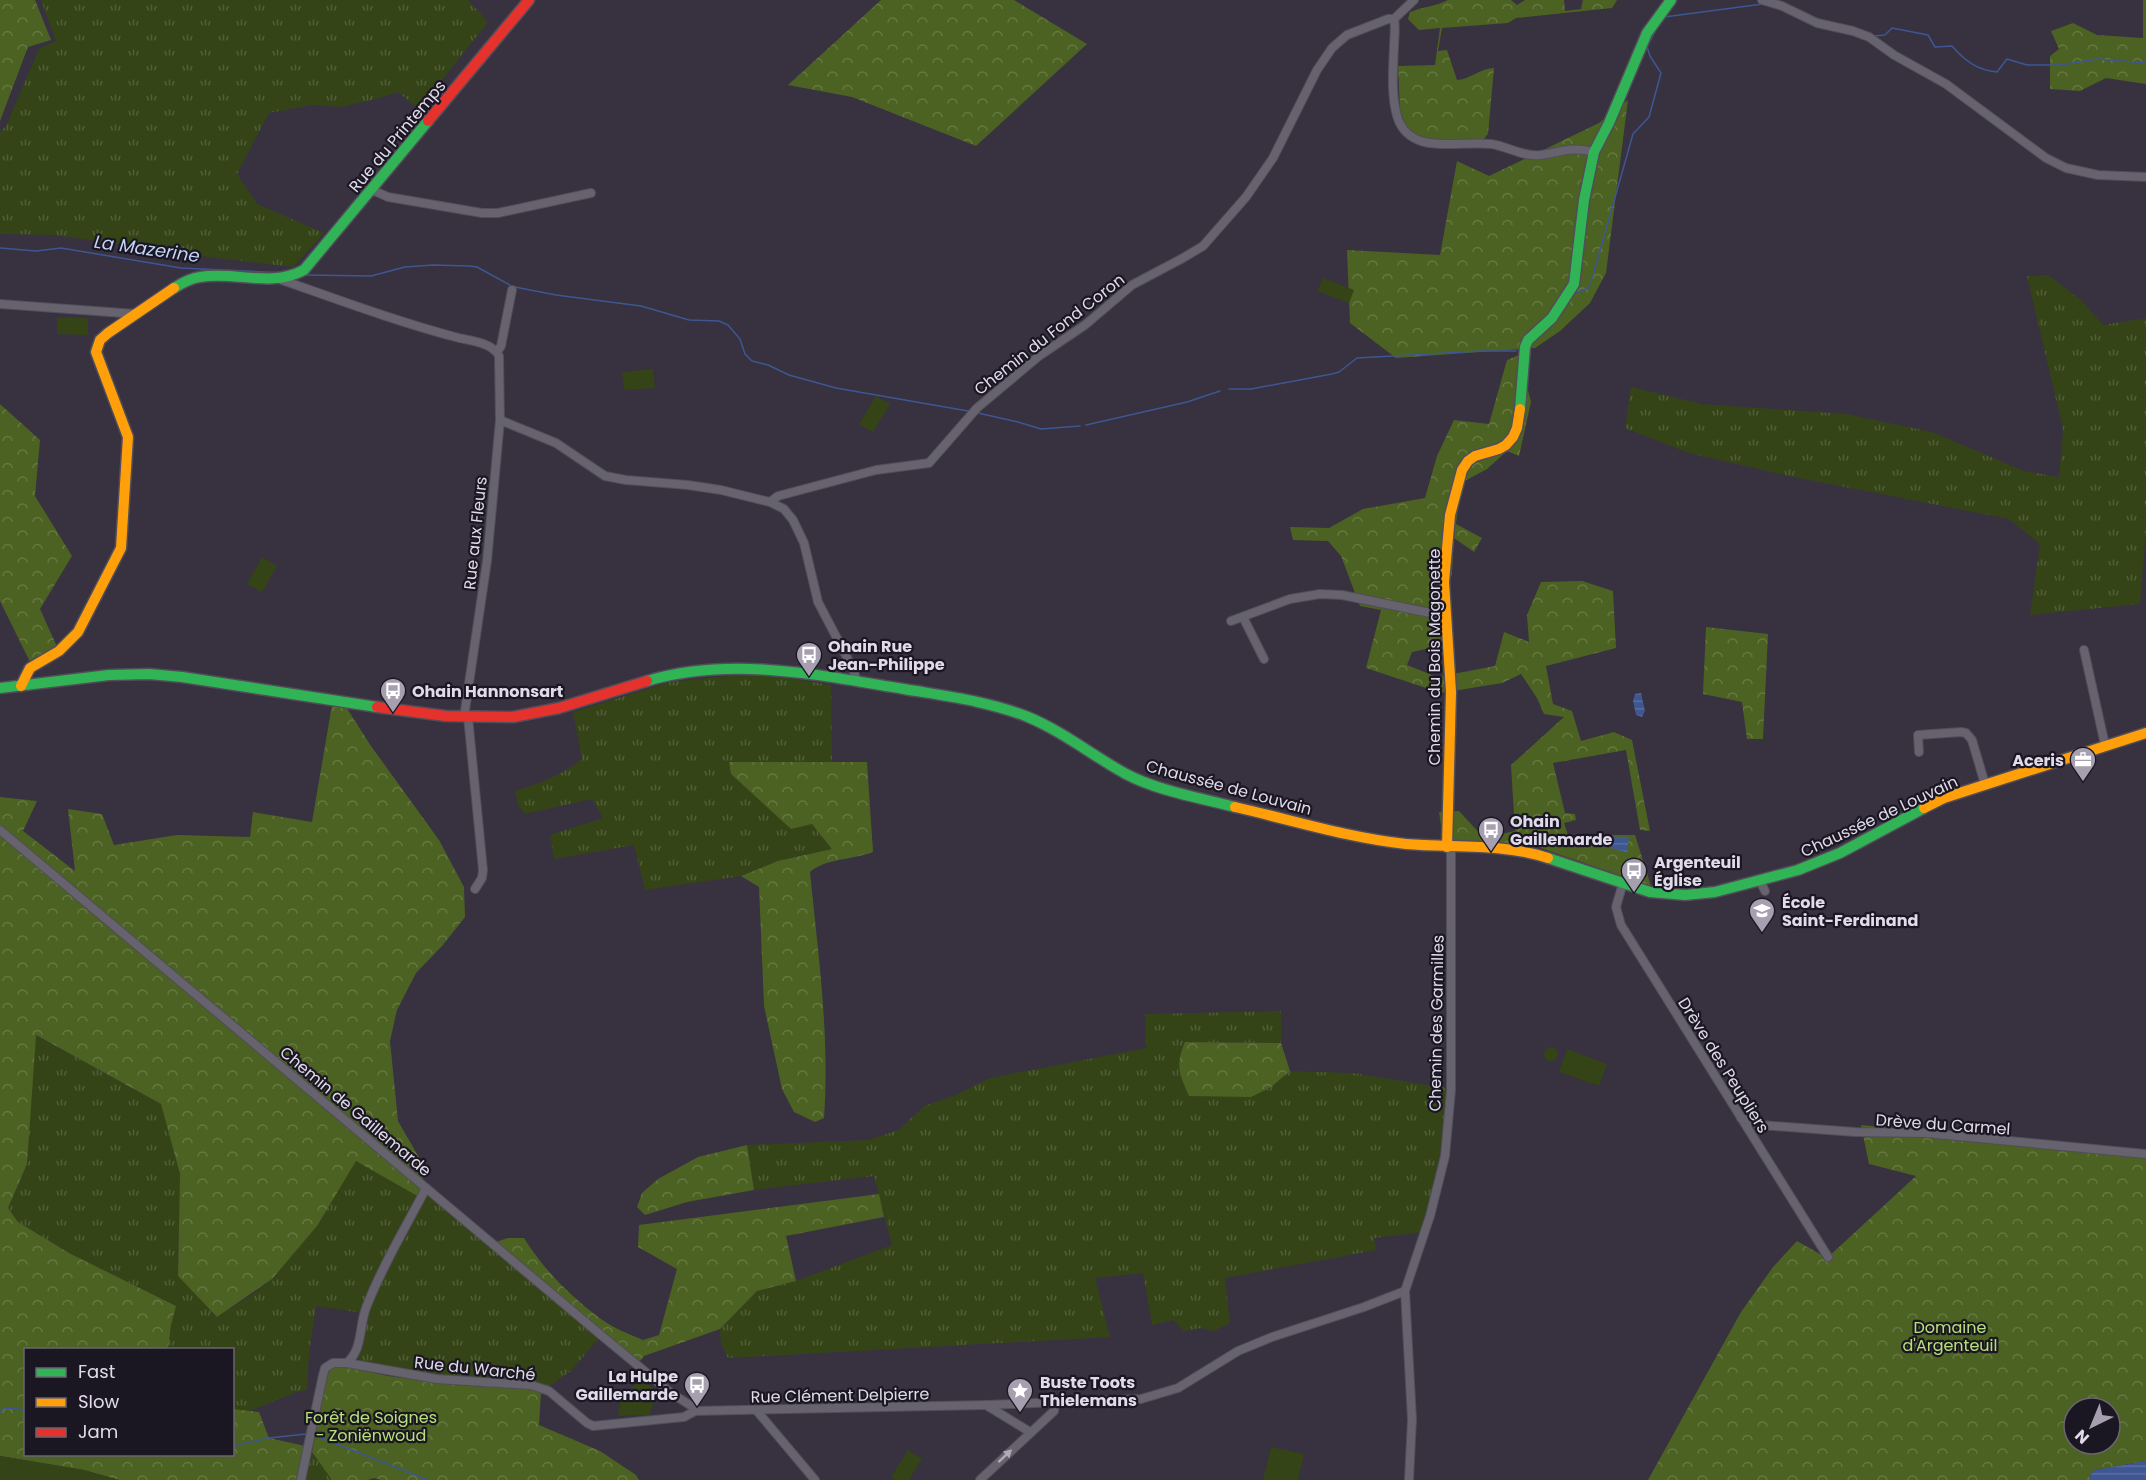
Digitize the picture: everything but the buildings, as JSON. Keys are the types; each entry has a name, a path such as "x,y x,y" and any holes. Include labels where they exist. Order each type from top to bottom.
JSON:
{"main road":[{"name":"Rue du Printemps","path":"279,279 292,277 304,270 529,0"},
{"name":"Chemin du Bois Magonette","path":"1449,847 1452,694 1445,616 1445,562 1458,477 1467,460 1475,455 1502,447 1514,435 1520,407 1525,347 1528,340 1552,318 1574,284 1584,200 1594,152 1609,123 1647,33 1671,0"},
{"path":"21,686 30,668 64,647 78,632 119,552 122,540 128,437 96,352 100,340 171,289 190,279 213,276 279,279"},
{"name":"Chaussée de Louvain","path":"0,688 109,675 149,674 182,677 409,712 466,717 513,717 532,715 651,680 716,669 789,670 978,702 1027,717 1065,735 1128,775 1169,790 1359,837 1406,844 1484,848 1535,854 1650,892 1685,895 1763,886 1819,863 1922,809 1985,784 2146,733"}],"street":[{"path":"1414,0 1394,19 1396,27 1393,73 1395,105 1401,126 1413,137 1430,144 1491,144 1524,154 1539,155 1569,148 1581,148 1594,152"},
{"path":"1762,0 1782,6 1817,23 1869,37 1894,56 1946,84 2046,158 2066,168 2098,175 2146,177"},
{"name":"Chemin du Fond Coron","path":"770,502 778,496 876,470 929,463 977,408 1039,356 1085,325 1132,285 1203,246 1246,196 1273,158 1317,69 1332,48 1347,35 1388,19 1394,19"},
{"path":"372,190 388,197 482,213 510,211 591,193"},
{"path":"279,279 419,327 485,345 497,352"},
{"name":"Rue aux Fleurs","path":"475,889 482,878 483,870 466,717 487,561 500,420 500,361 497,352 501,346 512,290"},
{"path":"0,304 136,314"},
{"path":"500,420 556,443 605,476 701,487 780,506 789,514 804,543 818,602 852,667 855,681"},
{"path":"1231,621 1290,599 1320,594 1342,596 1445,616"},
{"path":"1243,616 1264,659"},
{"path":"2084,650 2105,745"},
{"path":"1919,752 1918,735 1961,732 1966,734 1972,740 1985,784"},
{"name":"Chemin de Gaillemarde","path":"0,830 695,1411"},
{"name":"Chemin des Garmilles","path":"1409,1480 1412,1419 1405,1291 1430,1216 1445,1156 1451,1090 1449,847"},
{"name":"Drève des Peupliers","path":"1623,883 1616,904 1619,921 1828,1257"},
{"name":"Drève du Carmel","path":"1740,1117 1761,1125 1855,1132 1926,1133 2146,1154"},
{"path":"301,1480 325,1368 333,1363 343,1362 356,1354 363,1319 374,1290 426,1188"},
{"name":"Rue Clément Delpierre","path":"695,1411 1127,1401 1159,1395 1196,1379 1245,1348 1405,1291"},
{"name":"Rue du Warché","path":"343,1362 437,1379 531,1385 549,1392 593,1426 684,1417 695,1411"},
{"path":"980,1480 1054,1411 1055,1403"},
{"path":"986,1405 1030,1432"},
{"path":"757,1411 816,1480"}],"green space":[{"path":"0,0 35,0 51,40 28,47 0,121"},
{"path":"41,0 468,0 488,22 419,109 398,92 341,107 312,105 269,113 237,174 257,204 324,233 293,267 55,235 0,234 0,132 6,126 39,49 56,41"},
{"path":"881,0 1014,0 1087,44 976,146 852,97 788,85"},
{"path":"1448,0 1511,0 1517,5 1525,0 1564,0 1565,11 1581,9 1583,0 1617,0 1612,8 1516,18 1508,23 1442,28 1438,51 1447,50 1457,80 1494,68 1488,134 1483,140 1431,140 1416,136 1406,127 1400,110 1398,66 1435,65 1440,28 1419,30 1408,19 1410,12"},
{"path":"2143,0 2146,0 2146,84 2106,78 2080,91 2050,89 2050,56 2059,49 2051,31 2073,23 2097,35 2143,38"},
{"path":"1628,100 1606,273 1590,303 1560,331 1535,348 1396,358 1350,323 1347,250 1440,255 1457,161 1489,176 1599,123"},
{"path":"2048,275 2082,301 2103,325 2146,318 2146,529 2140,604 2030,615 2040,544 2009,519 1789,476 1689,453 1625,428 1631,387 1702,404 1846,414 1932,432 2024,471 2059,477 2063,429 2027,276"},
{"path":"1323,278 1354,290 1349,303 1317,291"},
{"path":"57,317 88,318 88,335 57,334"},
{"path":"1519,355 1531,402 1519,456 1507,451 1487,469 1461,483 1456,524 1482,538 1474,552 1454,538 1452,572 1439,646 1412,652 1407,665 1437,677 1495,666 1504,632 1529,642 1527,615 1541,582 1582,581 1613,591 1616,648 1546,666 1553,704 1572,711 1581,741 1614,732 1632,740 1650,831 1640,830 1626,750 1553,763 1565,813 1575,814 1576,820 1564,823 1572,847 1606,843 1605,835 1635,835 1651,886 1523,842 1493,849 1445,852 1439,812 1459,811 1484,838 1515,831 1511,765 1564,717 1544,714 1537,698 1521,674 1502,683 1441,693 1366,668 1381,610 1360,606 1341,556 1328,541 1293,540 1290,527 1329,528 1363,509 1425,498 1437,456 1454,420 1489,424 1507,360"},
{"path":"653,369 655,388 624,390 622,372"},
{"path":"876,396 890,404 873,432 859,424"},
{"path":"0,404 40,440 35,496 72,556 40,609 59,651 32,666 0,601"},
{"path":"262,557 277,566 262,592 247,584"},
{"path":"1706,627 1768,634 1763,739 1747,739 1742,702 1703,694"},
{"path":"756,673 831,685 832,762 729,763 731,774 791,828 812,824 832,849 778,861 741,876 645,890 634,845 554,859 550,835 603,818 592,799 525,814 518,805 515,791 542,782 582,759 573,712 670,682"},
{"path":"332,705 346,707 371,746 439,840 464,887 465,917 416,973 397,1010 390,1041 398,1121 421,1161 423,1177 419,1197 356,1161 317,1226 272,1279 217,1317 178,1276 180,1174 161,1104 36,1035 27,1164 8,1208 18,1222 69,1253 176,1306 168,1348 24,1348 24,1456 234,1456 234,1409 259,1412 269,1438 305,1446 297,1480 119,1480 84,1470 0,1456 0,797 37,801 23,831 75,871 68,809 102,814 114,845 177,835 250,837 253,812 312,822"},
{"path":"729,762 867,762 873,852 824,864 810,872 822,995 825,1056 824,1118 815,1122 794,1112 782,1089 764,1006 759,887 741,876 778,861 832,849 812,824 791,829 731,774"},
{"path":"1281,1011 1281,1043 1185,1042 1179,1064 1189,1096 1271,1087 1290,1071 1352,1073 1447,1088 1440,1155 1422,1232 1374,1238 1376,1250 1225,1278 1230,1323 1214,1331 1201,1328 1184,1331 1173,1320 1152,1325 1143,1273 1095,1278 1110,1337 728,1358 721,1344 720,1329 757,1291 796,1281 892,1245 874,1176 754,1190 747,1145 868,1140 899,1130 924,1106 954,1096 990,1078 1146,1048 1145,1014"},
{"path":"35,1035 161,1104 180,1174 178,1276 217,1317 272,1279 317,1226 356,1160 419,1197 362,1313 316,1306 309,1353 307,1390 299,1391 247,1412 234,1409 234,1348 168,1348 176,1306 69,1253 18,1222 8,1208 27,1164"},
{"path":"1185,1042 1281,1043 1290,1071 1271,1087 1251,1097 1189,1096 1179,1064"},
{"path":"1551,1047 1556,1049 1558,1054 1556,1059 1551,1061 1546,1059 1544,1054 1546,1049"},
{"path":"1567,1049 1607,1064 1599,1086 1559,1072"},
{"name":"Domaine d'Argenteuil","path":"1861,1125 2146,1153 2146,1461 2095,1470 2089,1476 2089,1480 1648,1480 1741,1312 1773,1267 1797,1241 1827,1258 1916,1176 1869,1164"},
{"path":"747,1145 754,1190 687,1202 645,1215 637,1207 642,1193 658,1179 698,1157"},
{"path":"426,1192 599,1338 571,1371 548,1387 515,1379 431,1376 359,1362 368,1310"},
{"path":"879,1194 884,1217 786,1236 796,1281 757,1291 720,1329 644,1356 639,1362 496,1242 508,1238 524,1238 549,1272 579,1302 621,1331 643,1340 659,1335 677,1269 638,1247 639,1225"},
{"name":"Forêt de Soignes - Zoniënwoud","path":"333,1367 347,1367 388,1376 454,1385 528,1389 541,1392 539,1425 600,1451 636,1475 639,1480 381,1480 374,1478 332,1480 312,1452 327,1376"},
{"path":"641,1378 658,1393 649,1415 618,1416 621,1400"},
{"path":"1271,1447 1304,1454 1298,1480 1263,1480"},
{"path":"908,1450 922,1459 909,1480 896,1480 891,1477"},
{"path":"312,1452 332,1480 305,1480"},
{"path":"0,1456 84,1470 119,1480 0,1480"}],"water":[{"path":"1641,693 1645,711 1642,717 1636,715 1633,701 1635,694"},
{"path":"1606,837 1629,837 1627,852 1613,849 1610,843 1606,843"},
{"path":"2146,1461 2146,1480 2089,1480 2089,1476 2095,1470"}],"waterway":[{"path":"1664,17 1763,4"},
{"path":"1814,18 1847,26"},
{"path":"1591,282 1633,134 1649,117 1661,73 1647,47 1657,28"},
{"path":"1874,36 1885,35 1892,28 1928,35 1935,47 1952,46 1972,64 1997,72 2007,59 2027,65 2061,65 2098,59 2146,63"},
{"name":"La Mazerine","path":"0,248 36,251 61,248 181,268 285,273"},
{"name":"La Mazerine","path":"307,275 371,276 405,267 469,266 477,267 510,285"},
{"path":"1572,297 1588,288 1590,284"},
{"path":"515,287 641,306 689,320 719,321 728,325 740,339 745,354 752,361 768,365 789,375 836,388 968,411"},
{"path":"1229,389 1251,389 1332,374 1339,372 1357,358 1516,351"},
{"path":"1086,425 1187,402 1220,391"},
{"path":"978,413 1041,429 1080,426"},
{"path":"0,1412 4,1408 24,1411"},
{"path":"234,1446 269,1438 306,1434"},
{"path":"319,1437 428,1480"}],"traffic: fast":[{"path":"1520,409 1525,347 1528,340 1552,318 1574,284 1584,200 1594,152 1609,123 1647,33 1671,0"},
{"path":"174,288 200,277 227,276 266,279 291,275 304,270 428,121"},
{"path":"647,681 711,670 775,670 840,678 982,703 1013,711 1041,723 1138,780 1166,790 1235,807"},
{"path":"0,688 109,675 149,674 377,707"},
{"path":"1548,858 1650,892 1685,895 1715,892 1798,870 1840,853 1924,808"}],"traffic: slow":[{"path":"21,686 30,668 59,651 78,632 121,548 128,437 96,352 100,340 174,288"},
{"path":"1447,847 1451,692 1444,582 1450,515 1462,470 1475,456 1506,445 1517,428 1520,409"},
{"path":"1924,808 1944,798 2146,733"},
{"path":"1235,807 1385,841 1496,848 1548,858"}],"traffic: jam":[{"path":"428,121 529,0"},
{"path":"377,707 446,716 513,717 559,708 647,681"}],"place":[{"name":"Ohain Rue Jean-Philippe","path":"809,678"},
{"name":"Ohain Hannonsart","path":"393,714"},
{"name":"Aceris","path":"2083,783"},
{"name":"Ohain Gaillemarde","path":"1491,853"},
{"name":"Argenteuil Église","path":"1634,894"},
{"name":"École Saint-Ferdinand","path":"1762,934"},
{"name":"La Hulpe Gaillemarde","path":"697,1408"},
{"name":"Buste Toots Thielemans","path":"1020,1414"}]}
